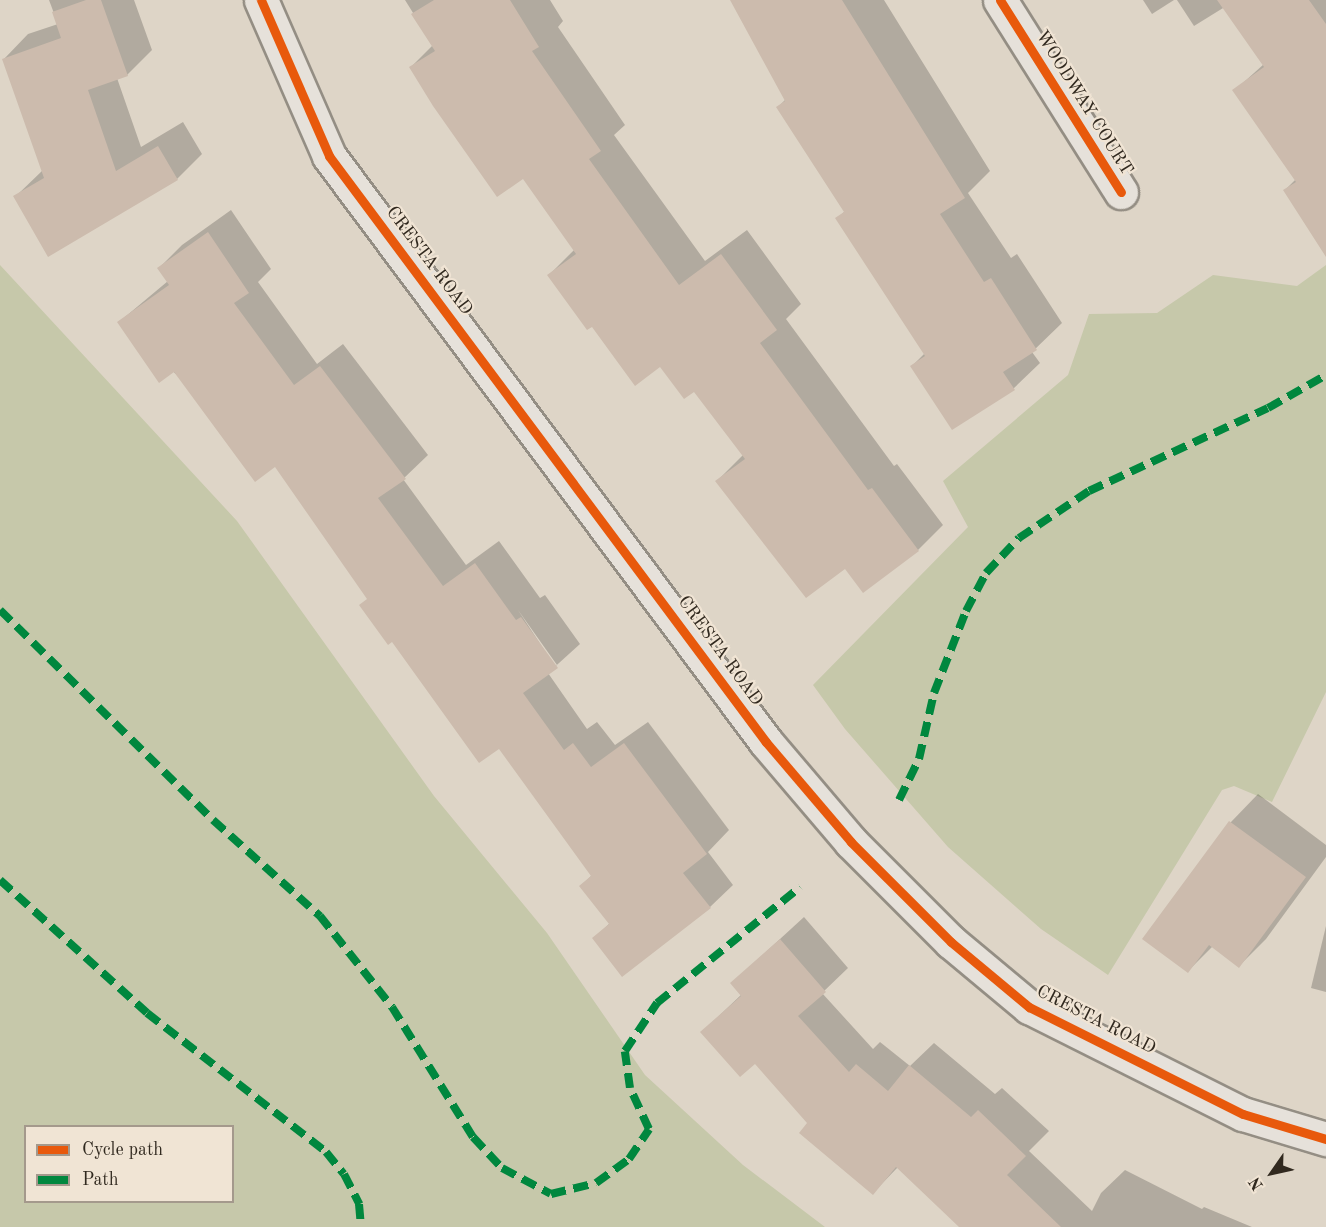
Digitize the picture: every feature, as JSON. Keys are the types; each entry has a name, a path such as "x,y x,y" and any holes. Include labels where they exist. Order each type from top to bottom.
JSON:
{"street":[{"name":"CRESTA ROAD","path":"261,0 329,156 766,742 851,842 951,942 1029,1007 1243,1114 1326,1139"},
{"name":"WOODWAY COURT","path":"1000,0 1121,192"}],"green space":[{"path":"0,265 237,521 434,796 547,933 645,1075 743,1165 825,1227 0,1227"},
{"path":"1326,265 1326,692 1272,802 1234,786 1222,790 1108,975 1041,929 948,847 845,729 813,685 968,527 943,481 1068,375 1089,314 1157,313 1213,275 1297,286"}],"building":[{"path":"86,0 101,0 128,76 88,90 116,171 158,146 178,180 48,257 13,196 44,178 2,59 61,38 52,12"},
{"path":"434,0 510,0 539,47 532,51 601,151 589,159 679,285 721,254 777,330 760,343 868,490 872,488 919,551 863,593 845,569 806,598 715,481 745,459 694,392 684,399 660,367 635,386 592,327 587,330 547,275 576,254 523,179 497,197 433,106 409,67 435,51 411,14"},
{"path":"730,0 842,0 965,198 940,214 984,282 991,278 1037,350 1003,372 1015,390 952,430 910,366 925,356 835,218 844,212 776,107 785,101"},
{"path":"1217,0 1309,0 1326,24 1326,257 1283,190 1296,182 1232,90 1264,67"},
{"path":"208,232 249,293 234,303 294,385 320,366 406,479 378,498 443,586 475,563 516,620 521,617 558,668 523,693 564,750 573,743 591,767 624,743 707,854 683,873 711,908 622,977 592,938 609,924 579,886 591,876 499,749 479,763 392,642 388,645 359,605 367,599 275,467 255,482 174,372 159,383 117,322 169,285 157,268"},
{"path":"1229,821 1306,877 1239,968 1209,945 1188,973 1142,939"},
{"path":"780,939 826,992 798,1016 849,1072 856,1064 888,1091 909,1065 971,1117 978,1110 1026,1156 1007,1175 1061,1227 959,1227 896,1167 873,1195 799,1133 807,1123 755,1064 740,1077 700,1032 741,996 730,983"}],"marked path":[{"path":"899,800 919,759 934,693 966,611 986,573 1019,538 1089,491 1268,408 1326,375"},
{"path":"0,610 213,820 320,916 392,1007 473,1137 502,1168 551,1194 596,1183 629,1159 649,1129 630,1088 625,1051 657,1003 800,887"},
{"path":"0,880 147,1013 326,1152 344,1174 359,1204 361,1227"}],"cycle path":[{"path":"261,0 329,156 766,742 851,842 951,942 1029,1007 1243,1114 1326,1139"},
{"path":"1000,0 1121,192"}]}
